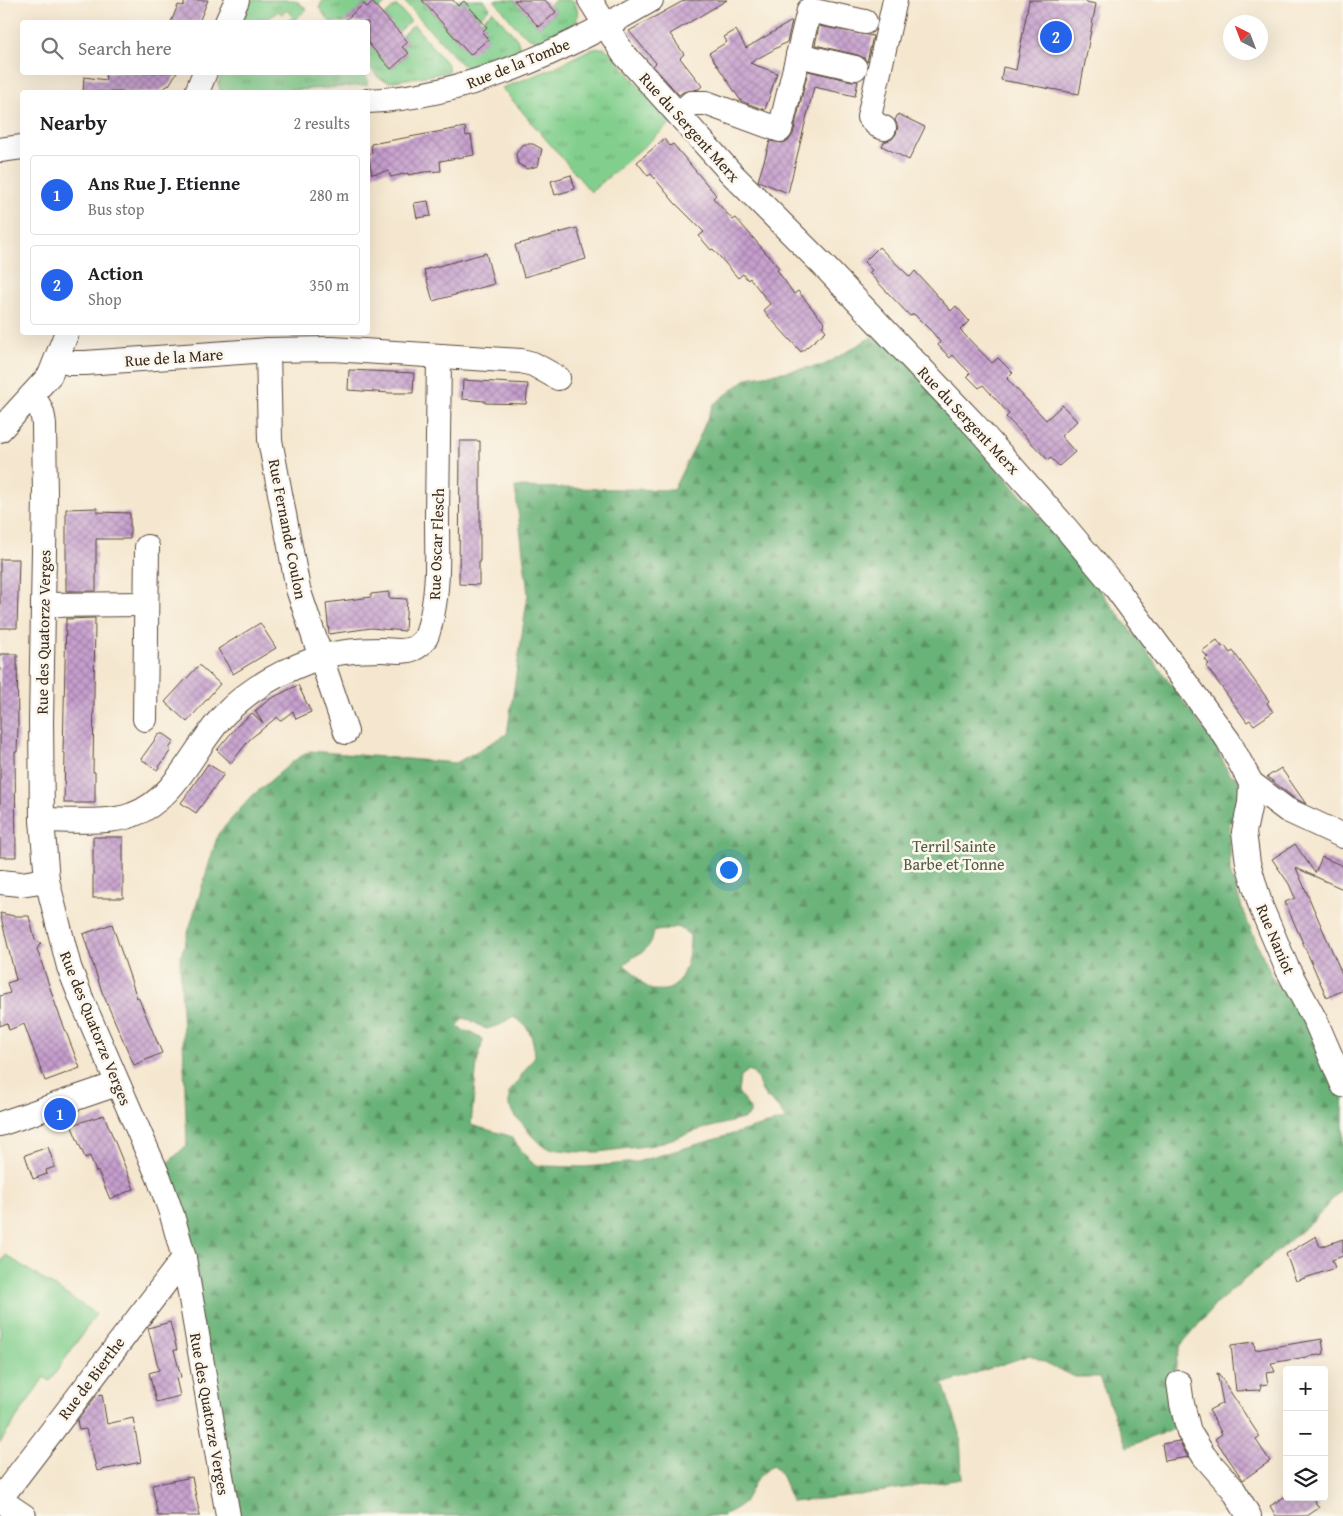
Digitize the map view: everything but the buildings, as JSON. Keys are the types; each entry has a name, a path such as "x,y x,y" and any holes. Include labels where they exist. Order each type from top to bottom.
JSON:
{"street":[{"path":"228,20 237,0"},
{"name":"Rue du Sergent Merx","path":"590,0 623,53 731,173 823,265 974,424 1065,527 1116,588 1228,740 1251,783 1286,810 1343,836"},
{"name":"Rue de la Tombe","path":"370,101 393,100 486,79 606,26 651,0"},
{"path":"884,128 877,125 869,117 895,0"},
{"path":"679,114 691,103 706,103 780,130 810,10 865,22"},
{"path":"798,55 855,68"},
{"path":"198,90 205,75"},
{"path":"0,150 20,147"},
{"path":"0,430 50,375 66,335"},
{"name":"Rue de la Mare","path":"57,360 70,363 268,350 332,349 521,361 533,364 558,378"},
{"name":"Rue Fernande Coulon","path":"268,350 270,440 298,589 346,732"},
{"name":"Rue Oscar Flesch","path":"42,820 117,819 142,811 166,792 212,730 239,701 264,683 321,657 358,651 404,651 413,649 426,638 437,588 439,356"},
{"name":"Rue des Quatorze Verges","path":"31,396 39,404 44,419 45,495 41,721 42,820 47,880 69,967 161,1185 184,1258 228,1516"},
{"path":"145,720 148,547"},
{"path":"43,605 146,604"},
{"name":"Rue Naniot","path":"1251,783 1250,803 1244,832 1248,863 1262,907 1287,968 1316,1022 1343,1085"},
{"path":"0,882 21,884 47,880"},
{"path":"0,1124 117,1084"},
{"name":"Rue de Bierthe","path":"24,1516 0,1500 184,1258"},
{"path":"1179,1382 1189,1432 1204,1456 1233,1489 1249,1516"}],"green space":[{"path":"251,0 295,0 307,9 294,20 289,20 293,16 287,10 282,14 278,11 267,20 243,20"},
{"path":"323,0 389,0 379,9 373,2 367,7 364,4 348,20 328,20 319,8"},
{"path":"403,0 431,0 426,5 470,54 488,39 482,32 481,21 493,11 517,39 520,48 497,59 468,67 461,64"},
{"path":"458,0 483,0 490,8 473,23 455,3"},
{"path":"494,0 514,0 539,27 556,12 550,5 555,0 573,0 578,17 570,28 539,41 532,39 514,25"},
{"path":"396,5 411,21 393,37 384,27 390,22 385,15"},
{"path":"414,25 447,64 449,72 389,82 379,78 370,67 370,45 391,69 408,54 402,47 408,42 402,35"},
{"path":"598,48 604,48 610,52 671,123 591,192 502,88"},
{"path":"221,75 364,75 367,80 367,85 294,90 220,90 218,84"},
{"name":"Terril Sainte Barbe et Tonne","path":"885,329 965,433 1056,533 1216,746 1229,774 1251,783 1230,823 1230,871 1244,914 1274,981 1316,1022 1343,1085 1343,1187 1317,1217 1216,1304 1181,1345 1176,1361 1176,1381 1181,1426 1127,1447 1099,1377 1075,1377 1030,1355 943,1384 960,1433 962,1479 858,1495 792,1502 782,1476 773,1465 757,1478 744,1503 723,1516 228,1516 161,1169 187,1145 180,959 218,834 252,796 295,760 310,751 456,763 507,734 528,594 515,487 673,490 713,405 747,378 824,365","holes":["675,927 690,935 686,965 675,986 667,990 652,990 643,984 624,965 647,949 654,931","512,1017 523,1023 530,1033 535,1056 509,1093 509,1106 515,1117 531,1135 541,1145 550,1149 598,1152 654,1145 699,1130 743,1119 750,1115 750,1109 738,1092 740,1077 749,1070 757,1078 762,1091 780,1110 785,1120 637,1162 586,1167 540,1166 531,1162 510,1136 471,1125 477,1063 483,1040 472,1032 464,1031 458,1025 463,1018 486,1029 500,1025"]},
{"path":"6,1255 96,1314 50,1381 44,1377 0,1443 0,1264"}],"place":[{"name":"Action","path":"1056,37"},
{"name":"Ans Rue J. Etienne","path":"60,1114"}]}
